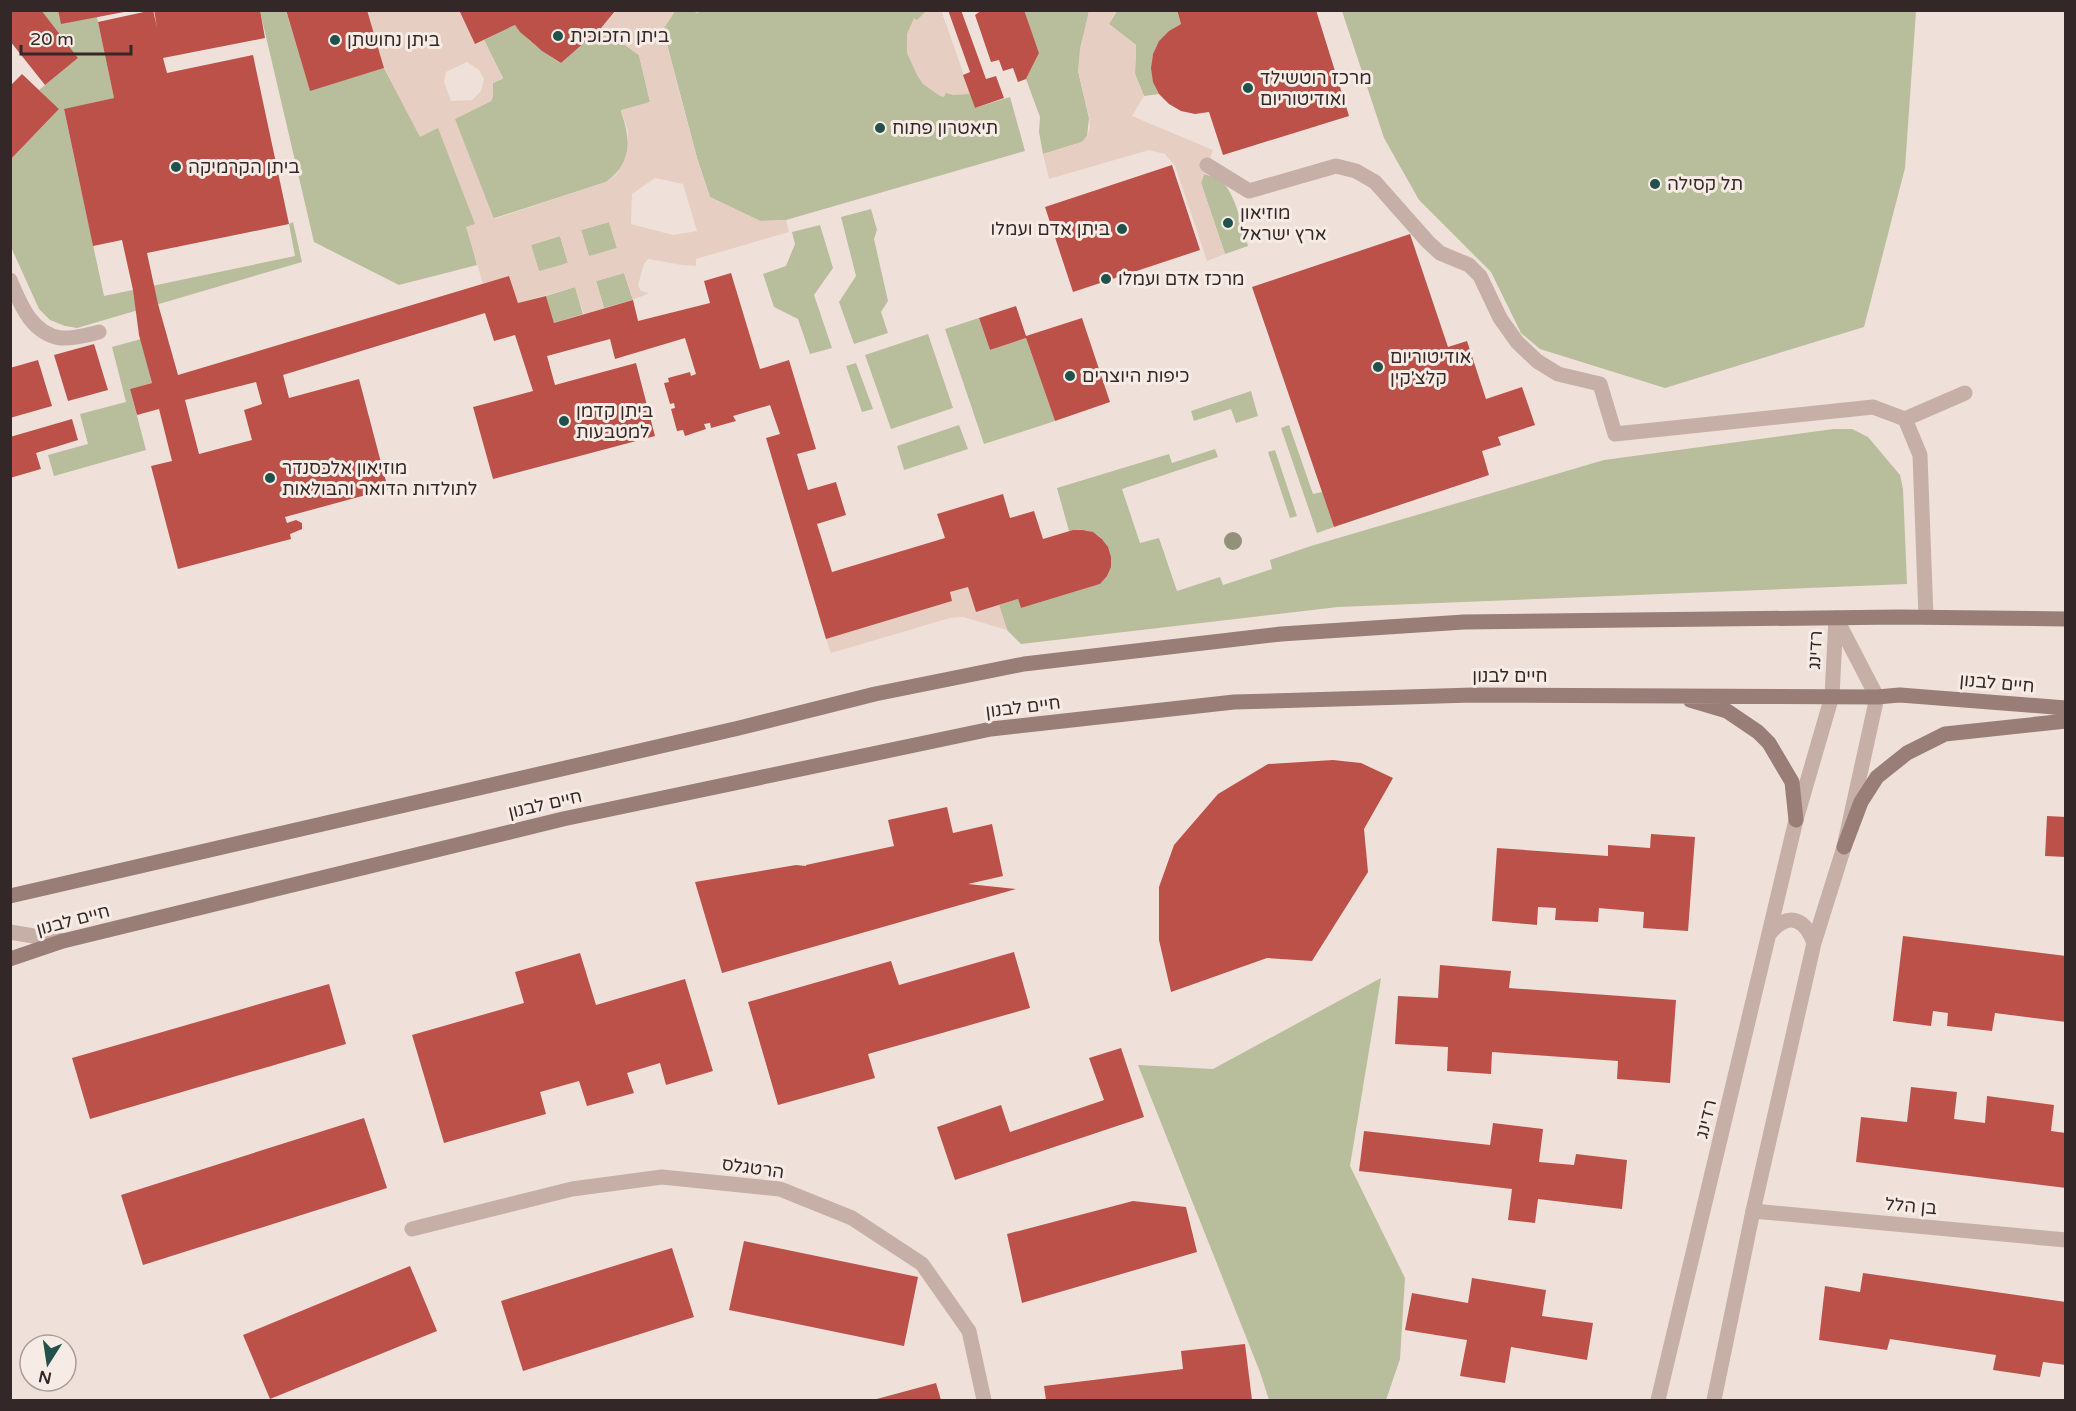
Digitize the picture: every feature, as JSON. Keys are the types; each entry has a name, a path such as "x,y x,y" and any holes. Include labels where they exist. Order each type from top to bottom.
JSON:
{"main road":[{"name":"חיים לבנון","path":"10,896 739,728 875,694 1024,664 1281,634 1464,622 1926,617 2066,619"},
{"name":"חיים לבנון","path":"10,959 63,941 563,819 991,729 1234,702 1473,695 1877,697 1900,695 2066,708"},
{"path":"1673,695 1727,711 1758,732 1769,743 1792,782 1796,820"},
{"path":"1844,847 1861,802 1877,777 1907,753 1945,734 2066,721"}],"street":[{"path":"1207,165 1250,191 1336,166 1356,171 1375,182 1440,253 1469,265 1480,276 1500,318 1517,342 1537,362 1558,374 1600,384 1615,434 1873,407 1905,419 1965,393"},
{"path":"10,280 24,313 43,331 59,338 99,332"},
{"path":"1905,419 1920,455 1926,617"},
{"name":"רדינג","path":"1658,1401 1796,820 1832,696 1836,618"},
{"name":"רדינג","path":"1836,618 1877,697"},
{"path":"1714,1401 1753,1211 1814,944 1844,847 1877,697"},
{"path":"1770,933 1781,921 1791,919 1799,921 1807,927 1814,944"},
{"path":"10,932 63,941"},
{"name":"הרטגלס","path":"412,1229 572,1189 663,1178 780,1189 852,1218 922,1264 969,1331 984,1401"},
{"name":"בן הלל","path":"1753,1211 2066,1240"}],"green space":[{"name":"תיאטרון פתוח","path":"699,10 941,11 975,108 1010,97 1025,151 786,220 760,221 710,197 697,158 663,29 675,11 698,13"},
{"path":"41,11 58,11 97,17 114,98 64,110 104,296 295,256 289,224 293,222 302,262 77,328 50,320 39,309 11,247 10,160 59,109 39,90 78,58"},
{"path":"260,11 286,11 310,90 384,68 420,136 491,101 493,83 503,78 484,40 515,25 536,46 561,63 601,28 639,55 650,102 621,111 628,140 627,150 621,166 606,182 467,227 477,265 399,285 314,242"},
{"path":"1024,11 1089,11 1078,71 1089,118 1087,136 1082,142 1043,154 1039,132 1040,117 1026,79 1039,53"},
{"path":"1117,11 1177,11 1181,24 1163,38 1157,46 1152,63 1152,73 1159,94 1144,96 1135,74 1136,45 1109,24"},
{"name":"תל קסילה","path":"1342,11 1916,11 1905,168 1864,327 1665,388 1540,349 1521,333 1491,272 1419,200 1384,138"},
{"path":"1204,174 1220,181 1229,191 1239,214 1248,246 1225,254 1201,183"},
{"path":"871,209 877,230 874,239 888,301 881,312 888,333 854,344 839,302 856,276 841,217"},
{"path":"609,222 617,248 589,257 581,230"},
{"path":"820,225 833,268 814,295 832,348 810,354 798,319 774,307 763,274 786,266 795,244 792,232"},
{"path":"560,236 568,263 539,272 531,245"},
{"path":"624,273 633,300 604,308 596,281"},
{"path":"575,287 583,314 554,323 546,296"},
{"path":"979,318 990,350 1026,338 1055,421 984,444 945,329"},
{"path":"928,334 953,408 891,429 865,355"},
{"path":"141,339 152,383 130,389 146,450 54,476 48,455 88,444 80,414 126,402 112,347"},
{"path":"856,363 873,409 862,412 846,366"},
{"path":"1251,391 1258,416 1236,423 1231,409 1194,421 1191,411"},
{"path":"959,425 968,449 904,470 897,446"},
{"path":"1289,425 1313,494 1322,492 1334,527 1317,533 1281,428"},
{"path":"1834,429 1852,429 1868,437 1900,475 1903,489 1907,584 1338,607 1021,644 1007,630 999,605 1018,599 1021,608 1100,584 1110,564 1110,554 1106,545 1092,532 1069,531 1057,488 1169,454 1172,463 1215,449 1218,457 1122,489 1140,543 1159,538 1177,591 1220,577 1223,585 1272,569 1270,560 1311,546 1604,460"},
{"path":"1275,450 1297,516 1290,518 1268,452"},
{"path":"1381,978 1350,1166 1405,1278 1400,1359 1386,1400 1269,1400 1260,1372 1138,1065 1213,1069"}],"shaded area":[{"path":"367,11 459,11 475,43 484,40 503,79 493,83 491,101 455,119 494,219 606,182 616,175 628,148 628,131 621,110 650,102 639,55 601,28 616,11 675,11 663,30 697,158 710,197 760,221 786,220 789,232 696,259 696,266 648,259 644,264 638,285 641,291 649,293 633,300 624,273 596,281 604,308 584,314 575,287 518,303 509,276 483,284 466,227 475,224 438,128 420,137 384,68","holes":["467,62 479,70 484,79 481,91 472,100 451,101 444,82 446,72","655,178 683,184 697,231 673,235 631,224 632,194","609,222 617,248 589,256 581,230","560,236 568,263 539,271 531,245"]},
{"path":"926,11 941,11 970,94 946,93 944,97 940,96 923,84 917,75 907,53 907,34 914,18 917,20"},
{"path":"1089,11 1117,11 1109,24 1136,45 1135,74 1144,96 1132,116 1213,150 1201,183 1225,254 1207,261 1175,166 1165,154 1149,150 1049,179 1043,154 1082,142 1090,128 1078,71 1080,48"},
{"path":"968,587 976,611 999,605 1007,630 963,617 950,618 831,653 826,639 952,601 950,592"}],"building":[{"path":"10,10 41,10 78,58 45,85 10,41"},
{"path":"58,10 124,10 124,12 61,24"},
{"path":"153,10 157,27 154,10 260,10 265,38 163,58 167,73 253,55 289,224 147,253 158,304 178,375 509,276 518,303 546,296 554,323 633,300 638,321 710,303 704,281 731,273 760,369 789,360 816,449 797,454 808,490 836,482 846,515 817,524 832,572 945,538 937,514 1003,494 1010,518 1034,511 1043,539 1073,530 1083,530 1093,532 1102,539 1111,557 1111,567 1107,576 1100,584 1021,608 1018,599 976,612 968,587 950,592 952,601 826,639 766,438 780,434 770,405 733,416 736,421 711,428 710,423 704,424 706,429 685,436 683,430 677,431 671,409 675,408 674,403 670,404 664,383 669,382 668,378 690,372 691,376 696,374 685,338 615,359 610,339 547,356 555,385 636,363 655,436 493,479 473,407 533,391 515,335 494,341 485,313 283,375 289,398 359,379 388,489 285,517 287,523 296,520 302,523 302,529 290,534 291,539 178,569 151,466 172,461 159,409 137,415 130,389 152,383 139,335 133,290 122,240 93,246 64,109 114,98 98,22","holes":["256,382 262,404 244,410 252,440 199,454 185,400"]},
{"name":"ביתן נחושתן","path":"286,10 367,10 384,68 310,91"},
{"name":"ביתן הזכוכית","path":"459,10 616,10 601,28 561,63 542,51 515,25 475,44"},
{"path":"948,10 961,10 986,79 996,76 1004,98 975,108 963,75 970,72"},
{"path":"982,10 1024,10 1039,53 1026,79 1018,82 1013,68 1003,71 999,60 991,62 975,15"},
{"name":"מרכז רוטשילד ואודיטוריום","path":"1177,10 1316,10 1349,116 1223,155 1209,112 1195,114 1181,111 1159,94 1153,82 1151,68 1153,54 1159,41 1181,24"},
{"path":"22,74 59,109 10,160 10,86"},
{"name":"ביתן אדם ועמלו","path":"1172,165 1200,250 1073,292 1045,207"},
{"name":"אודיטוריום קלצ'קין","path":"1410,234 1448,347 1467,341 1486,399 1522,387 1535,425 1498,437 1501,445 1482,451 1489,475 1334,527 1252,287"},
{"name":"כיפות היוצרים","path":"1016,306 1026,336 1082,318 1110,402 1055,421 1026,338 990,350 979,318"},
{"path":"94,344 108,390 68,401 54,355"},
{"path":"38,360 52,406 10,418 10,368"},
{"path":"72,419 78,440 36,453 41,469 10,478 10,437"},
{"path":"1333,760 1361,763 1393,778 1364,829 1368,872 1312,961 1267,958 1171,992 1159,940 1159,887 1174,845 1218,794 1268,764"},
{"path":"947,807 953,833 992,824 1003,876 968,884 1016,889 722,973 695,882 796,865 806,866 894,846 888,820"},
{"path":"2047,816 2066,817 2066,857 2045,856"},
{"path":"1651,834 1695,837 1688,931 1643,928 1644,912 1599,908 1598,922 1555,920 1556,908 1538,907 1537,925 1492,921 1497,848 1608,856 1608,845 1650,848"},
{"path":"1903,936 2066,956 2066,1022 1995,1013 1992,1031 1947,1026 1948,1013 1933,1011 1931,1026 1893,1021"},
{"path":"1014,952 1030,1008 868,1054 875,1078 778,1105 748,1002 891,961 899,985"},
{"path":"580,953 596,1005 685,979 713,1071 666,1085 660,1063 627,1073 634,1093 587,1106 579,1081 540,1092 546,1114 444,1143 412,1035 524,1003 515,972"},
{"path":"1440,965 1511,971 1509,988 1676,1000 1670,1083 1617,1079 1618,1061 1492,1052 1491,1074 1447,1071 1448,1047 1395,1044 1398,996 1438,998"},
{"path":"329,984 346,1044 90,1119 72,1058"},
{"path":"1121,1048 1144,1117 955,1180 937,1127 1001,1105 1010,1132 1104,1100 1089,1058"},
{"path":"1911,1087 1957,1092 1954,1119 1985,1123 1987,1096 2054,1105 2051,1131 2066,1133 2066,1188 1856,1162 1861,1117 1907,1122"},
{"path":"364,1118 387,1188 143,1265 121,1195"},
{"path":"1493,1123 1543,1129 1539,1162 1574,1165 1576,1154 1627,1160 1622,1209 1538,1199 1535,1223 1508,1220 1512,1189 1359,1171 1364,1131 1490,1145"},
{"path":"1133,1201 1186,1207 1197,1252 1022,1303 1007,1234"},
{"path":"744,1241 918,1277 904,1346 729,1310"},
{"path":"672,1248 694,1317 523,1371 501,1301"},
{"path":"410,1266 437,1331 270,1399 243,1335"},
{"path":"1863,1273 2066,1302 2066,1365 2043,1362 2040,1377 1993,1370 1996,1355 1890,1339 1887,1350 1819,1340 1825,1286 1860,1292"},
{"path":"1472,1278 1546,1290 1542,1316 1593,1323 1587,1360 1511,1347 1505,1383 1460,1376 1467,1340 1405,1330 1412,1293 1468,1303"},
{"path":"1245,1344 1252,1400 1046,1400 1044,1386 1183,1369 1181,1351"},
{"path":"936,1383 941,1400 873,1400"}],"place":[{"name":"ביתן הזכוכית","path":"558,36"},
{"name":"ביתן נחושתן","path":"335,40"},
{"name":"מרכז רוטשילד ואודיטוריום","path":"1248,88"},
{"name":"תיאטרון פתוח","path":"880,128"},
{"name":"ביתן הקרמיקה","path":"176,167"},
{"name":"תל קסילה","path":"1655,184"},
{"name":"מוזיאון ארץ ישראל","path":"1228,223"},
{"name":"ביתן אדם ועמלו","path":"1122,229"},
{"name":"מרכז אדם ועמלו","path":"1106,279"},
{"name":"אודיטוריום קלצ'קין","path":"1378,367"},
{"name":"כיפות היוצרים","path":"1070,376"},
{"name":"ביתן קדמן למטבעות","path":"564,421"},
{"name":"מוזיאון אלכסנדר לתולדות הדואר והבולאות","path":"270,478"}]}
